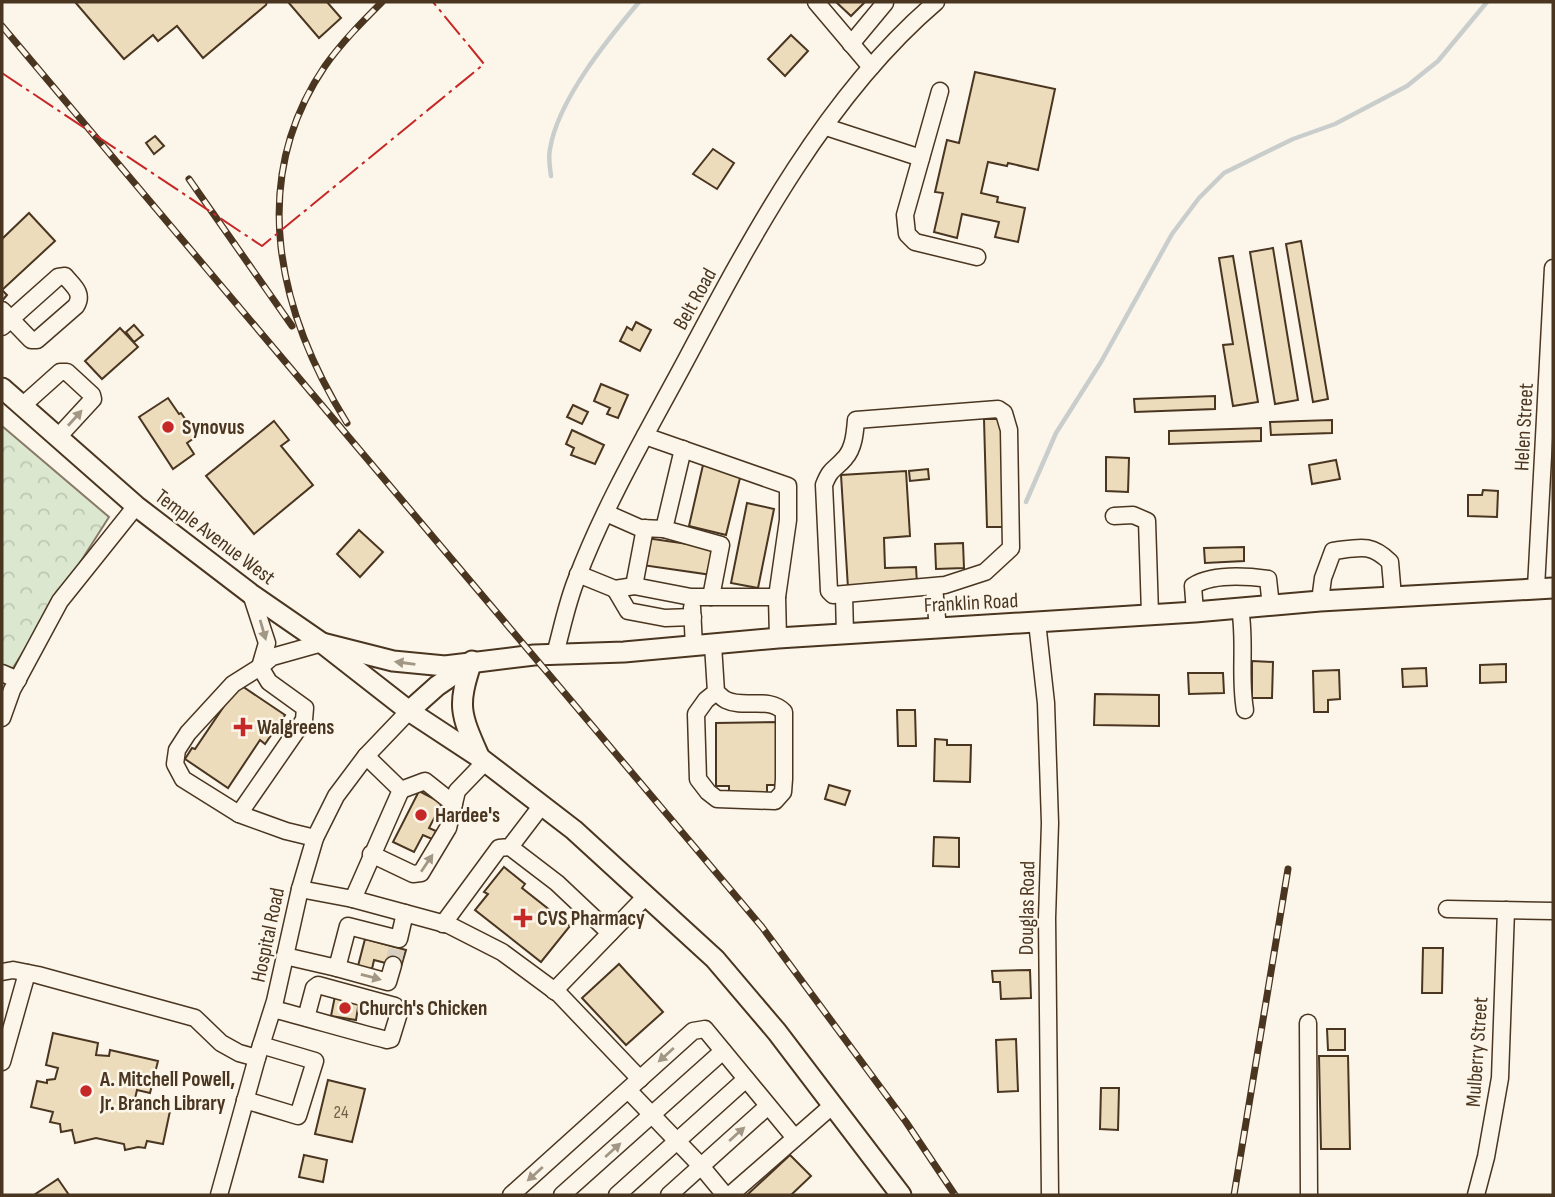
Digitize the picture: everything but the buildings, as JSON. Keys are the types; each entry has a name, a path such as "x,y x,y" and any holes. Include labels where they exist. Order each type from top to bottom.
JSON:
{"main road":[{"name":"Temple Avenue West","path":"2,388 135,506 409,711 485,762 574,830 715,959 777,1032 901,1195"},
{"name":"Franklin Road","path":"321,643 409,664 445,666 555,654 704,646 778,638 1545,588"},
{"path":"409,711 437,686 472,661"},
{"path":"472,661 463,687 461,709 465,724 485,762"}],"street":[{"path":"816,2 871,67"},
{"name":"Belt Road","path":"555,654 578,574 606,513 718,299 787,183 859,79 914,21 936,2"},
{"path":"851,44 885,3"},
{"path":"940,91 905,215 907,234 915,242 976,257"},
{"path":"826,127 921,158"},
{"name":"Helen Street","path":"1545,588 1553,268"},
{"path":"22,407 61,372 67,372 93,399 58,438"},
{"path":"999,409 1004,412 1009,430 1011,548 985,572 970,578 934,587 844,595 833,595 829,591 824,485 829,471 846,458 854,438 856,419 999,409"},
{"path":"645,436 788,486 788,520 777,597 778,638"},
{"path":"664,528 684,449"},
{"path":"2,718 18,680 61,601 135,506"},
{"path":"606,513 645,528 664,528 721,545 711,597"},
{"path":"1114,516 1133,515 1147,521 1150,614"},
{"path":"634,586 645,528"},
{"path":"1320,601 1323,579 1332,551 1368,547 1380,552 1390,562 1393,597"},
{"path":"578,574 615,589 634,586 691,597 777,597"},
{"path":"1195,612 1193,586 1202,580 1254,577 1268,579 1271,606"},
{"path":"934,587 939,628"},
{"path":"615,589 628,611 665,618 692,617"},
{"path":"239,814 304,720 306,708 270,682 260,667 267,643 251,594"},
{"path":"844,595 845,634"},
{"path":"691,597 692,617 704,646 716,692 727,701 767,704 779,707 784,712 783,792 775,801 717,799 698,779 696,714 716,692"},
{"path":"1240,608 1244,630 1241,688 1245,710"},
{"name":"Douglas Road","path":"1037,622 1046,704 1050,823 1047,929 1050,1195"},
{"path":"315,838 239,814 183,779 175,764 177,750 188,733 233,684 272,657 321,643"},
{"path":"2,673 18,680"},
{"name":"Hospital Road","path":"219,1195 273,1009 300,888 315,838 336,796 366,756 409,711"},
{"path":"366,756 401,790"},
{"path":"371,854 413,874 421,873 449,828 457,791 485,762"},
{"path":"353,899 401,790 425,781 454,804"},
{"path":"510,847 542,805"},
{"path":"443,924 499,848 510,847 556,883 610,933"},
{"path":"300,888 353,899 443,924 502,952 554,992 634,1084 652,1114 728,1195 833,1105"},
{"path":"554,992 646,896"},
{"path":"1447,909 1553,911"},
{"name":"Mulberry Street","path":"1476,1195 1496,1112 1500,1078 1506,910"},
{"path":"337,968 348,926 398,943 405,913"},
{"path":"285,956 388,982 393,965"},
{"path":"2,972 13,970 27,973 195,1018 221,1043 239,1053 259,1051 314,1061 298,1116 246,1100"},
{"path":"2,1062 27,973"},
{"path":"273,1009 306,1018 387,1040 391,1039 399,1013 395,1006 318,985 314,988 306,1018"},
{"path":"1308,1023 1309,1195"},
{"path":"511,1195 693,1031 705,1029 795,1138"},
{"path":"562,1195 723,1051"},
{"path":"617,1195 746,1079"},
{"path":"669,1195 768,1106"}],"green space":[{"path":"2,426 109,517 13,668 2,696"}],"waterway":[{"path":"551,176 550,149 555,130 573,91 639,2"},
{"path":"1026,502 1056,433 1101,362 1172,234 1199,198 1224,173 1293,139 1335,124 1407,86 1438,61 1487,2"}],"tunnel":[{"path":"393,965 397,947"}],"railway":[{"path":"347,423 323,381 303,337 289,292 281,246 279,200 286,155 301,110 325,66 352,32 382,2"},
{"path":"2,26 762,927 906,1122 955,1195"},
{"path":"189,179 292,326"},
{"path":"1234,1195 1288,869"}],"power":[{"path":"2,73 262,246 484,64 433,2"}],"place":[{"name":"Synovus","path":"168,427"},
{"name":"Walgreens","path":"243,727"},
{"name":"Hardee's","path":"421,815"},
{"name":"CVS Pharmacy","path":"523,918"},
{"name":"Church's Chicken","path":"345,1008"},
{"name":"A. Mitchell Powell, Jr. Branch Library","path":"86,1091"}]}
